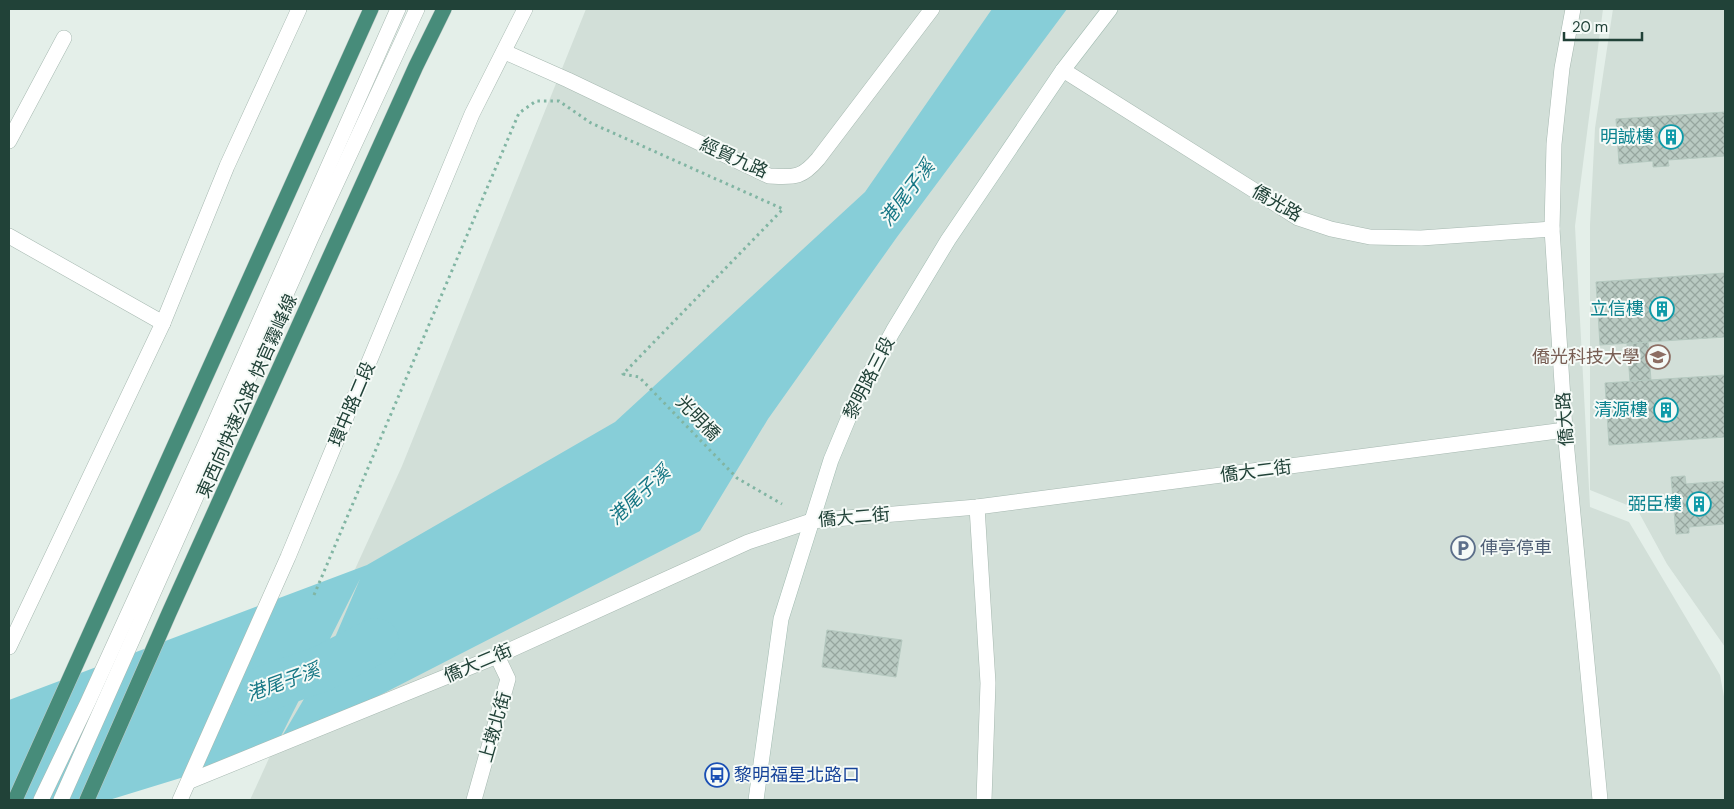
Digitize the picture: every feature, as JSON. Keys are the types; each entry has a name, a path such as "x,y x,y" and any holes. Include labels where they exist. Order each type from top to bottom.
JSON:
{"highway":[{"path":"15,800 372,9"},
{"name":"東西向快速公路 快官霧峰線","path":"87,800 169,613 416,66 444,9"}],"street":[{"path":"9,646 163,323 227,166 299,9"},
{"path":"41,800 88,702 205,445 398,9"},
{"path":"61,800 311,238 417,9"},
{"name":"環中路二段","path":"180,800 288,557 472,114 526,9"},
{"name":"經貿九路","path":"505,52 769,176 797,177 811,168 932,9"},
{"name":"黎明路三段","path":"756,800 781,619 810,521 831,460 859,393 893,331 948,240 1063,70 1110,9"},
{"name":"僑大路","path":"1573,9 1562,68 1554,144 1552,228 1565,430 1600,800"},
{"path":"9,141 64,38"},
{"name":"僑光路","path":"1063,70 1298,218 1370,237 1421,238 1552,228"},
{"path":"9,236 163,323"},
{"name":"僑大二街","path":"190,781 497,656 748,542 810,521 977,507 1565,430"},
{"path":"977,507 988,683 984,800"},
{"name":"上墩北街","path":"474,800 508,679 497,656"}],"path":[{"name":"光明橋","path":"314,595 519,113 536,100 559,101 591,123 783,209 623,374 639,377 737,478 782,504"}],"shaded area":[{"path":"586,9 1603,9 1575,226 1590,507 1629,522 1720,675 1725,702 1725,800 250,800 402,466"},
{"name":"僑光科技大學","path":"1613,9 1725,9 1725,647 1667,564 1637,509 1590,490 1590,225 1595,128"}],"water":[{"path":"992,9 1067,9 897,237 768,419 700,531 275,749 109,800 9,800 9,700 367,565 615,422 865,192","holes":["360,579 321,670 280,738"]}],"building":[{"name":"明誠樓","path":"1725,112 1725,156 1668,160 1669,166 1653,167 1653,161 1619,164 1616,119"},
{"name":"立信樓","path":"1725,273 1725,337 1600,345 1596,282"},
{"path":"1648,342 1651,380 1630,381 1627,344"},
{"name":"清源樓","path":"1725,375 1725,437 1609,445 1605,383"},
{"name":"弼臣樓","path":"1685,476 1686,484 1725,481 1725,524 1689,527 1689,533 1676,534 1671,477"},
{"path":"827,630 902,640 896,677 822,667"}],"waterway":[{"name":"港尾子溪","path":"252,693 321,669 376,641"}],"place":[{"name":"明誠樓","path":"1671,137"},
{"name":"立信樓","path":"1662,309"},
{"name":"僑光科技大學","path":"1658,357"},
{"name":"清源樓","path":"1666,410"},
{"name":"弼臣樓","path":"1699,504"},
{"name":"俥亭停車","path":"1463,548"},
{"name":"黎明福星北路口","path":"717,775"}]}
